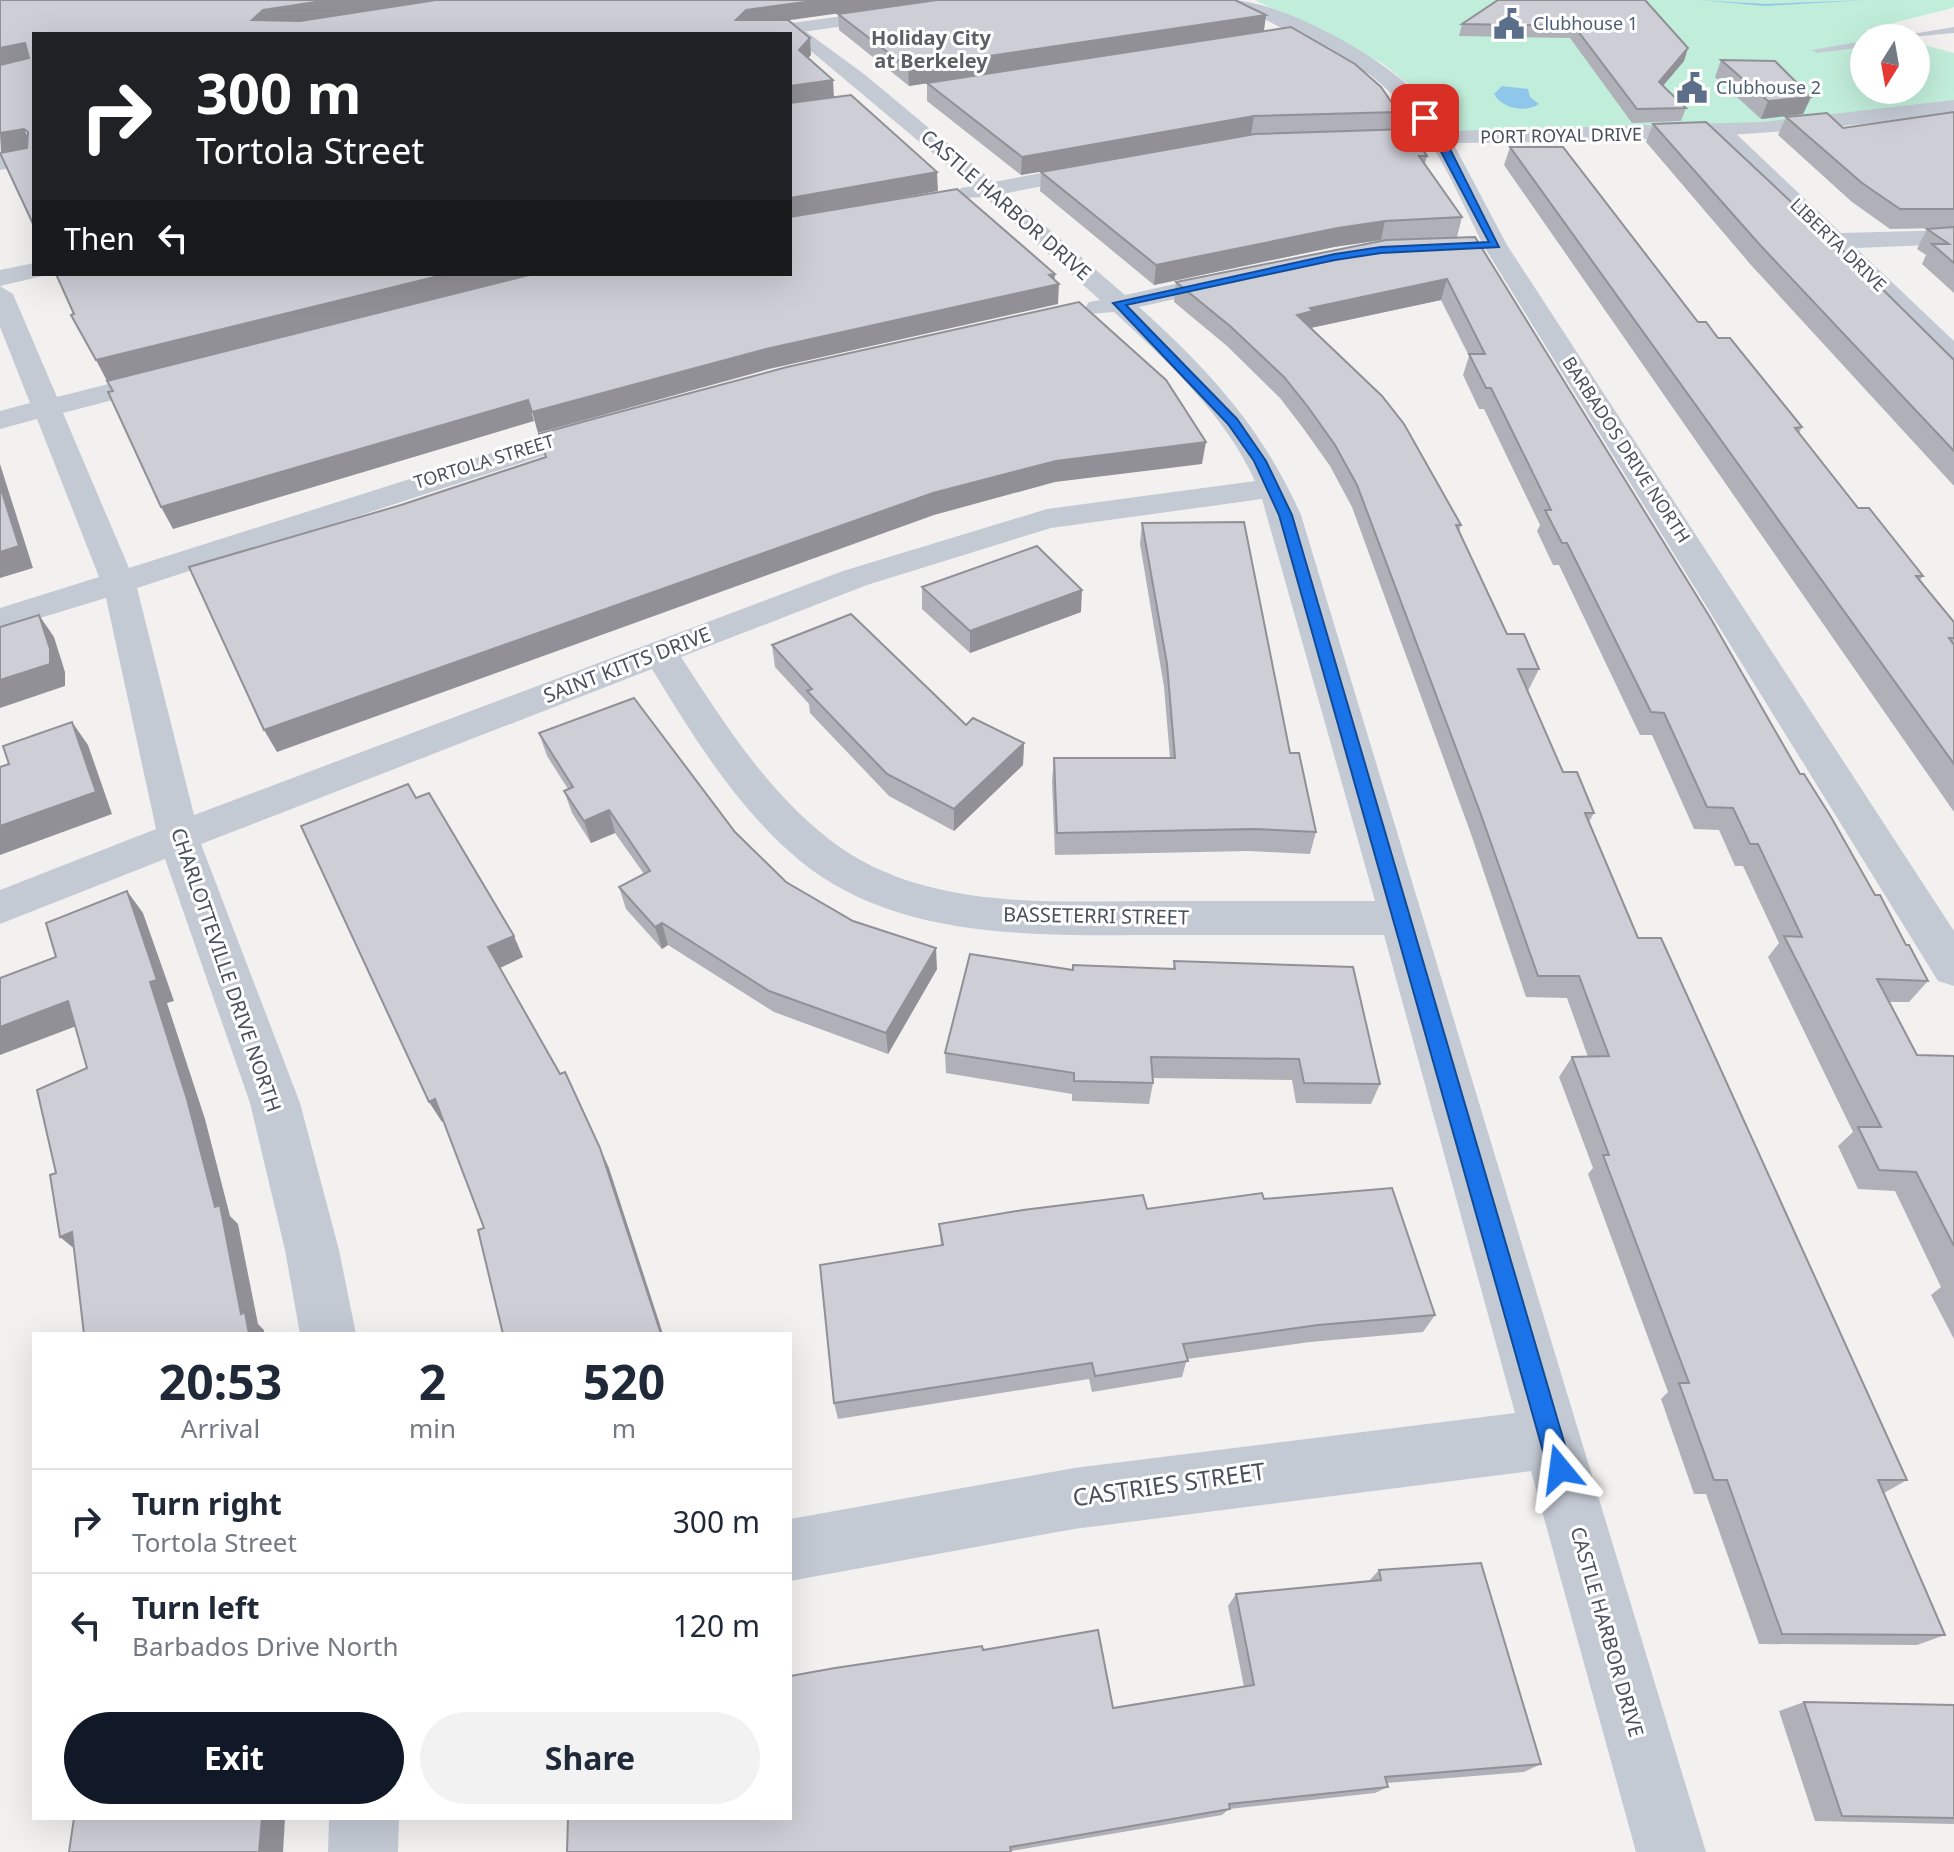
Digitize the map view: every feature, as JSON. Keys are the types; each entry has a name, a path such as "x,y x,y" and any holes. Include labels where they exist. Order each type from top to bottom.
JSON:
{"street":[{"path":"762,32 994,0"},
{"name":"BARBADOS DRIVE NORTH","path":"1237,0 1306,33 1388,80 1411,99 1440,137 1481,245 1954,968"},
{"name":"CASTLE HARBOR DRIVE","path":"793,27 883,98 1119,303 1233,421 1260,461 1273,488 1285,515 1404,918 1671,1852"},
{"path":"1276,37 1306,33"},
{"name":"PORT ROYAL DRIVE","path":"1329,138 1724,133 1848,122 1954,106"},
{"name":"LIBERTA DRIVE","path":"1724,133 1954,356"},
{"path":"0,163 32,157"},
{"path":"943,198 1120,165"},
{"path":"1834,241 1954,237"},
{"path":"0,278 32,271"},
{"path":"1072,313 1258,274"},
{"name":"CHARLOTTEVILLE DRIVE NORTH","path":"0,294 119,584 138,653 178,837 275,1103 312,1250 328,1332"},
{"path":"0,420 183,373"},
{"name":"TORTOLA STREET","path":"0,619 119,584 439,474 628,419"},
{"name":"SAINT KITTS DRIVE","path":"0,908 855,578 1047,519 1273,488"},
{"name":"BASSETERRI STREET","path":"660,652 733,768 793,832 840,869 892,893 969,910 1029,918 1404,918"},
{"name":"CASTRIES STREET","path":"792,1550 899,1527 1229,1474 1551,1439"},
{"path":"363,1852 364,1820"}],"lane":[{"path":"1930,34 1954,30"},
{"path":"1817,50 1850,46"}],"green space":[{"path":"1255,0 1954,0 1954,7 1949,9 1889,24 1850,24 1850,104 1930,104 1930,47 1954,53 1954,103 1770,126 1461,131 1428,99 1382,63"}],"water":[{"path":"1502,86 1528,89 1530,97 1539,104 1527,108 1509,106 1494,94"}],"building":[{"path":"0,0 329,0 263,10 252,20 300,21 436,0 820,0 746,10 736,20 788,20 810,38 799,50 833,80 792,86 792,32 32,32 32,222 0,153 27,148 28,132 24,129 0,133 0,65 29,58 25,43 0,48"},
{"path":"937,0 1235,0 1266,15 908,68 838,14"},
{"path":"1498,0 1645,0 1688,48 1659,82 1686,108 1637,109 1574,26 1462,24"},
{"path":"1291,27 1355,64 1381,87 1398,112 1254,116 1022,157 927,83"},
{"path":"1721,60 1775,61 1811,97 1768,101"},
{"path":"851,95 937,172 792,198 792,103"},
{"path":"1954,112 1954,209 1900,209 1862,183 1786,117 1827,113 1843,128"},
{"path":"1706,122 1954,360 1954,451 1760,245 1653,124"},
{"path":"1409,129 1427,156 1419,156 1462,217 1385,221 1338,228 1156,265 1041,172 1255,134"},
{"path":"1510,147 1563,147 1698,322 1706,322 1718,338 1730,338 1802,427 1795,428 1858,508 1869,508 1923,576 1916,576 1954,622 1954,638 1949,638 1954,645 1954,764"},
{"path":"957,189 1055,274 1049,275 1059,284 766,349 532,412 528,400 161,507 108,392 113,391 107,381 525,276 792,276 792,217"},
{"path":"1954,227 1954,263 1932,244 1949,244 1927,229"},
{"path":"1475,237 1711,619 1800,774 1804,774 1831,817 1875,895 1880,895 1928,981 1877,979 1917,1055 1954,1056 1954,1246 1916,1172 1879,1170 1858,1127 1881,1127 1784,936 1802,937 1758,844 1750,844 1733,808 1707,807 1664,713 1651,712 1567,543 1562,543 1545,510 1551,510 1491,388 1486,388 1469,354 1485,354 1447,279 1310,308 1313,311 1297,315 1382,396 1404,424 1461,525 1456,525 1507,634 1524,634 1539,669 1518,669 1563,772 1577,772 1594,813 1585,813 1638,938 1661,938 1907,1480 1878,1480 1945,1635 1782,1634 1727,1480 1714,1480 1679,1383 1689,1383 1603,1155 1609,1155 1572,1057 1609,1056 1579,976 1538,976 1357,485 1335,445 1284,377 1230,326 1176,282 1386,240"},
{"path":"57,276 439,276 96,360 71,315 74,314"},
{"path":"1079,302 1166,380 1206,442 1056,461 933,493 264,730 189,567 401,505 546,457 539,434 787,367"},
{"path":"0,486 19,546 0,552"},
{"path":"1244,522 1290,753 1299,753 1316,832 1254,829 1057,833 1054,758 1175,758 1167,664 1142,523"},
{"path":"1037,546 1082,590 970,631 922,587"},
{"path":"851,614 966,725 973,718 1024,743 954,809 887,774 807,691 812,689 772,645"},
{"path":"39,615 50,649 50,664 0,680 0,627"},
{"path":"634,698 735,832 786,882 853,921 936,948 886,1033 769,991 662,923 655,927 619,887 650,871 609,810 584,821 564,791 573,787 539,733"},
{"path":"72,722 96,792 0,826 0,767 9,764 3,746"},
{"path":"408,784 416,798 429,793 514,936 488,947 560,1074 565,1072 600,1148 660,1332 503,1332 478,1230 484,1228 435,1099 429,1102 301,826"},
{"path":"127,891 157,980 150,982 187,1099 215,1207 220,1205 241,1314 245,1312 249,1332 84,1332 72,1232 60,1237 50,1175 56,1173 37,1090 87,1068 68,1001 0,1027 0,978 56,957 46,923"},
{"path":"970,954 1073,970 1073,965 1175,969 1174,961 1353,967 1380,1084 1304,1083 1299,1059 1151,1057 1153,1083 1074,1081 1074,1073 945,1053"},
{"path":"1392,1188 1435,1315 1318,1325 1183,1344 1188,1361 1095,1376 1092,1363 834,1403 820,1265 943,1245 939,1224 1023,1210 1143,1195 1147,1209 1262,1193 1264,1199"},
{"path":"1481,1563 1541,1764 1385,1777 1388,1787 1229,1804 1230,1809 1010,1847 1011,1852 567,1852 568,1820 792,1820 792,1676 982,1646 983,1650 1098,1630 1113,1708 1254,1685 1236,1594 1381,1580 1379,1570"},
{"path":"1804,1702 1954,1705 1954,1818 1842,1816"},
{"path":"74,1820 262,1820 259,1852 69,1852"}],"waterway":[{"path":"1701,0 1765,5 1864,0"}],"place":[{"name":"Clubhouse 1","path":"1509,24"},
{"name":"Clubhouse 2","path":"1692,88"}],"district":[{"name":"Holiday City at Berkeley","path":"931,50"}],"route":[{"path":"1425,118 1440,137 1495,245 1381,250 1335,257 1119,303 1189,372 1233,421 1260,461 1285,515 1404,918 1560,1469"}]}
